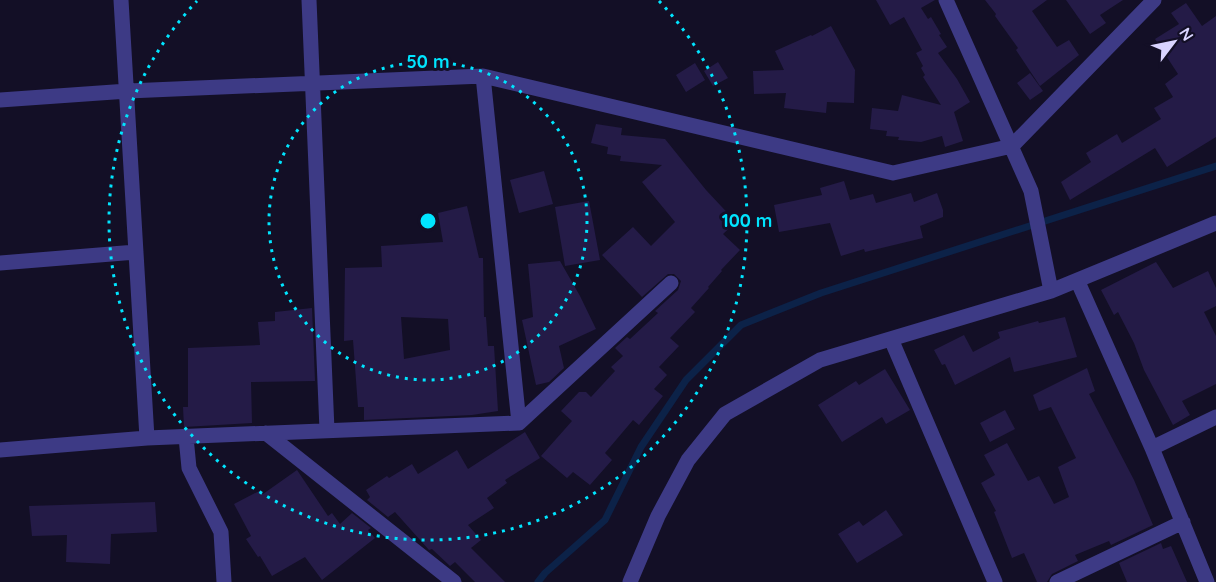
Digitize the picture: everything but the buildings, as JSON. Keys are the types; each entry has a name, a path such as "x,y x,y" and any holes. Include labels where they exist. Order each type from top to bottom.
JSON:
{"street":[{"path":"122,0 147,438"},
{"path":"309,0 327,430"},
{"path":"946,0 1031,191 1052,291"},
{"path":"0,100 483,76 893,173 1012,146 1154,0"},
{"path":"483,76 519,423"},
{"path":"630,582 658,516 688,460 725,414 820,360 1052,291 1216,223"},
{"path":"0,263 136,252"},
{"path":"1078,282 1152,448 1208,582"},
{"path":"0,450 147,438 519,423 671,283"},
{"path":"891,339 995,582"},
{"path":"1152,448 1216,417"},
{"path":"266,433 454,582"},
{"path":"186,437 189,468 221,532 224,582"},
{"path":"1057,582 1183,522"}],"waterway":[{"path":"538,582 545,573 605,520 641,447 686,380 741,325 821,293 1216,166"}]}
